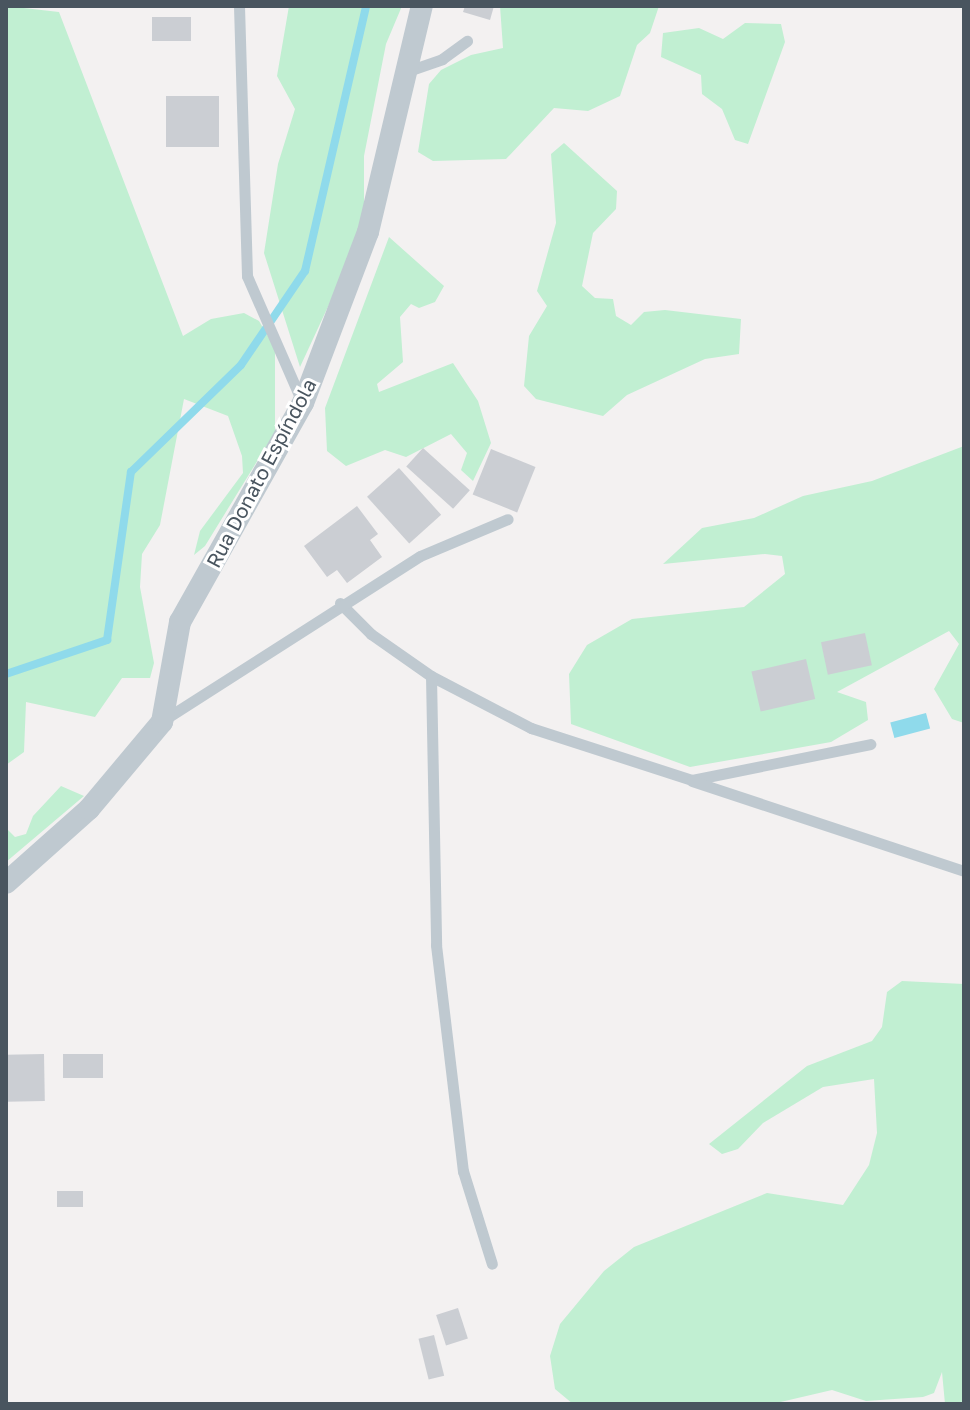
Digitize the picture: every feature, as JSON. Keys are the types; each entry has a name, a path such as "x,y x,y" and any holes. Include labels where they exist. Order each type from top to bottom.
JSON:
{"street":[{"name":"Rua Donato Espíndola","path":"6,883 89,809 162,722 180,622 303,403 368,232 422,6"}],"lane":[{"path":"239,6 247,276 303,403"},
{"path":"407,71 442,59 467,41"},
{"path":"162,722 340,603 420,556 508,519"},
{"path":"340,603 371,634 431,676 531,728 964,871"},
{"path":"431,676 436,945 463,1171 492,1264"},
{"path":"692,780 870,744"}],"green space":[{"path":"6,6 59,12 183,336 211,319 244,313 259,321 275,348 275,432 205,546 194,555 200,531 243,473 242,456 228,416 184,399 160,525 142,554 140,587 154,663 150,678 122,678 95,717 26,702 24,752 6,765"},
{"path":"289,6 402,6 386,44 364,156 364,229 300,367 264,253 278,164 295,109 277,76"},
{"path":"500,6 659,6 650,33 637,45 620,96 588,111 554,108 506,159 433,161 418,152 429,84 441,70 471,55 503,48"},
{"path":"745,23 781,24 785,42 748,144 735,140 722,109 702,94 701,75 661,57 663,33 699,28 723,39"},
{"path":"564,143 617,191 616,209 593,233 582,286 595,298 613,299 616,316 631,325 644,312 665,310 741,319 739,354 705,359 627,395 603,416 536,399 524,386 529,336 547,306 537,291 556,223 551,154"},
{"path":"389,237 444,286 435,302 419,308 411,304 400,317 403,362 377,384 379,392 453,363 478,401 491,443 473,481 461,470 467,453 451,434 406,457 385,450 346,466 327,451 325,408"},
{"path":"964,446 964,723 952,719 934,689 959,644 949,631 837,692 866,702 868,720 831,742 690,767 571,724 569,674 587,645 632,619 744,607 785,574 782,556 765,554 663,564 702,528 754,518 803,496 872,481"},
{"path":"61,786 84,796 6,862 6,828 15,837 26,834 33,816"},
{"path":"902,981 964,984 964,1402 945,1404 942,1372 934,1393 923,1397 866,1401 832,1390 772,1404 573,1404 555,1389 550,1356 560,1324 604,1271 634,1247 767,1193 843,1205 869,1165 877,1133 874,1079 823,1087 763,1123 738,1149 722,1154 709,1144 807,1066 872,1041 882,1027 887,992"}],"water":[{"path":"926,713 930,728 894,738 890,723"}],"building":[{"path":"465,6 494,6 490,20 463,12"},
{"path":"152,17 191,17 191,41 152,41"},
{"path":"166,96 219,96 219,147 166,147"},
{"path":"423,448 470,490 453,509 406,467"},
{"path":"491,449 536,467 517,512 473,494"},
{"path":"399,468 441,515 409,544 367,497"},
{"path":"357,506 378,534 370,540 382,557 347,583 337,570 327,577 304,546"},
{"path":"865,633 872,665 828,675 821,642"},
{"path":"806,659 815,699 761,712 751,672"},
{"path":"44,1054 45,1101 7,1102 6,1055"},
{"path":"63,1054 103,1054 103,1078 63,1078"},
{"path":"57,1191 83,1191 83,1207 57,1207"},
{"path":"458,1308 468,1338 446,1346 436,1315"},
{"path":"434,1335 444,1376 429,1380 418,1339"}],"waterway":[{"path":"6,674 107,640 131,472 241,365 305,271 366,6"}]}
